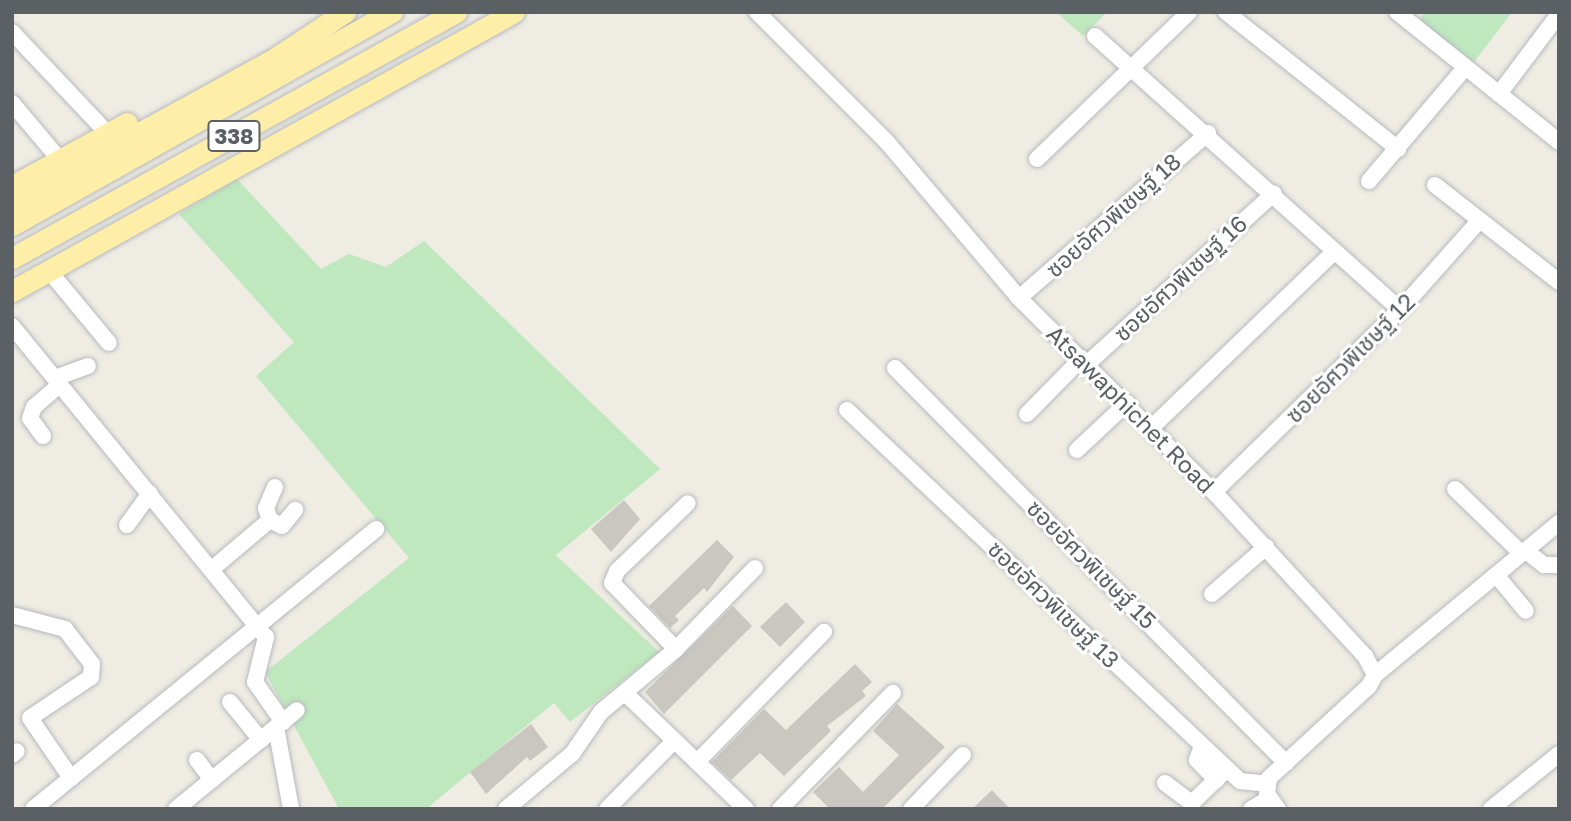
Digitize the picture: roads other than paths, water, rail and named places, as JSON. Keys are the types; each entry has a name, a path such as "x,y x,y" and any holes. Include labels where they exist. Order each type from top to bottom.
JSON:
{"main road":[{"name":"338","path":"12,186 331,12"},
{"path":"12,204 274,59 345,12"},
{"name":"338","path":"12,217 379,12"},
{"name":"338","path":"12,225 393,12"},
{"name":"338","path":"12,247 433,12"},
{"name":"338","path":"12,258 456,12"},
{"name":"338","path":"12,291 514,12"},
{"path":"12,276 308,114 424,63"}],"street":[{"name":"Atsawaphichet Road","path":"757,12 886,141 1020,298 1152,428 1266,547 1365,656 1375,675"},
{"path":"1037,159 1134,69 1189,12"},
{"path":"1226,12 1398,149"},
{"path":"1397,12 1559,142"},
{"path":"1499,94 1559,13"},
{"path":"12,32 108,134"},
{"path":"1095,36 1208,133 1400,310"},
{"path":"1369,181 1465,68"},
{"path":"12,103 60,160"},
{"name":"ซอยอัศวพิเชษฐ์ 18","path":"1020,298 1208,133"},
{"path":"1435,185 1559,282"},
{"name":"ซอยอัศวพิเชษฐ์ 16","path":"1027,414 1274,193"},
{"name":"ซอยอัศวพิเชษฐ์ 12","path":"1214,492 1400,310 1480,220"},
{"path":"1152,428 1334,252"},
{"path":"50,272 109,343"},
{"path":"12,326 258,626 267,644 255,682 280,725 291,809"},
{"path":"43,436 30,418 34,407 58,381 88,366"},
{"name":"ซอยอัศวพิเชษฐ์ 15","path":"895,368 1286,763"},
{"path":"1077,450 1127,403"},
{"name":"ซอยอัศวพิเชษฐ์ 13","path":"847,410 1202,746 1221,775 1240,781 1271,797"},
{"path":"275,487 266,508 270,520 282,526 295,510"},
{"path":"1455,489 1524,553 1544,565 1559,565"},
{"path":"127,525 150,493"},
{"path":"676,649 612,583 617,571 688,502"},
{"path":"212,569 270,520"},
{"path":"1251,809 1271,797 1286,763 1369,686 1375,675 1559,523"},
{"path":"33,809 376,528"},
{"path":"1212,594 1266,547"},
{"path":"506,809 572,754 593,721 676,649 755,568"},
{"path":"1497,576 1526,611"},
{"path":"12,615 65,629 92,664 91,677 30,718 71,778"},
{"path":"697,762 824,632"},
{"path":"780,809 893,693"},
{"path":"626,694 741,807"},
{"path":"230,702 261,740"},
{"path":"176,809 298,710"},
{"path":"607,809 674,741"},
{"path":"1491,809 1559,754"},
{"path":"911,809 963,755"},
{"path":"197,760 212,780"},
{"path":"1165,783 1192,803 1221,775"}]}
